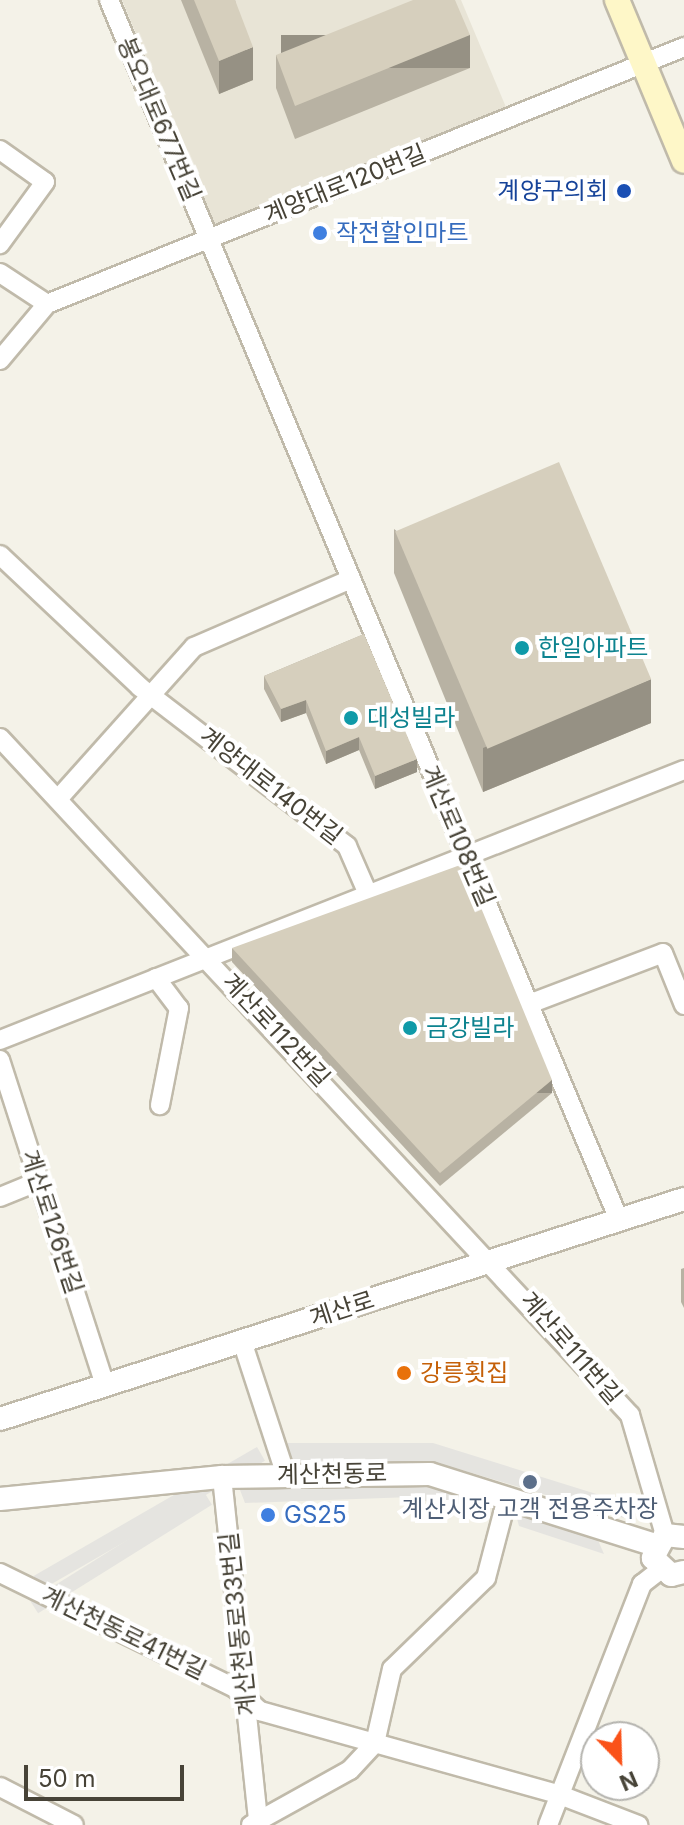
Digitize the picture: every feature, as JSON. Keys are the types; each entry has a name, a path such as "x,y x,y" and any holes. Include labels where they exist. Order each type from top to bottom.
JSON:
{"main road":[{"path":"617,0 684,161"}],"street":[{"name":"봉오대로677번길","path":"109,0 209,238"},
{"name":"계양대로120번길","path":"0,360 47,304 684,47"},
{"path":"0,150 45,182 0,244"},
{"name":"계산로108번길","path":"209,238 619,1220"},
{"path":"0,273 47,304"},
{"path":"0,555 153,693"},
{"path":"58,799 194,647 351,579"},
{"name":"계양대로140번길","path":"153,693 347,846 368,894"},
{"name":"계산로112번길","path":"0,738 494,1260"},
{"path":"0,1040 684,770"},
{"path":"529,1004 663,953 684,1005"},
{"path":"156,978 179,1008 160,1105"},
{"name":"계산로126번길","path":"0,1060 105,1385"},
{"path":"0,1197 39,1181"},
{"name":"계산로","path":"0,1419 684,1199"},
{"name":"계산로111번길","path":"494,1260 630,1415 673,1537"},
{"path":"242,1341 286,1476"},
{"name":"계산천동로","path":"0,1499 222,1477 430,1474 507,1498 673,1537"},
{"name":"계산천동로33번길","path":"222,1477 246,1696 254,1822"},
{"path":"254,1822 350,1770 375,1743 392,1669 486,1578 507,1498"},
{"path":"548,1825 642,1584 675,1573 673,1537"},
{"name":"계산천동로41번길","path":"0,1573 246,1696 260,1711 560,1795 638,1825"},
{"path":"0,1787 74,1825"}],"shaded area":[{"path":"122,0 461,0 508,112 216,228"},
{"name":"계산시장 고객 전용주차장","path":"287,1443 433,1443 622,1502 624,1518 431,1461 293,1462"},
{"path":"257,1447 265,1461 42,1590 34,1576"},
{"name":"계산시장 고객 전용주차장","path":"407,1481 485,1501 488,1518 411,1497 245,1503 240,1490"},
{"path":"204,1492 212,1505 38,1613 30,1601"},
{"name":"계산시장 고객 전용주차장","path":"515,1511 597,1538 604,1554 519,1526"}],"building":[{"path":"194,0 235,0 253,47 219,61"},
{"path":"413,0 455,0 470,35 295,106 276,55"},
{"name":"한일아파트","path":"559,462 651,679 487,749 395,532"},
{"name":"대성빌라","path":"364,634 417,759 375,776 359,737 326,751 306,700 281,709 264,676"},
{"name":"금강빌라","path":"463,864 552,1080 440,1173 232,948"}],"place":[{"name":"계양구의회","path":"624,191"},
{"name":"작전할인마트","path":"320,233"},
{"name":"한일아파트","path":"522,648"},
{"name":"대성빌라","path":"351,718"},
{"name":"금강빌라","path":"410,1028"},
{"name":"강릉횟집","path":"404,1373"},
{"name":"계산시장 고객 전용주차장","path":"530,1482"},
{"name":"GS25","path":"268,1515"}]}
